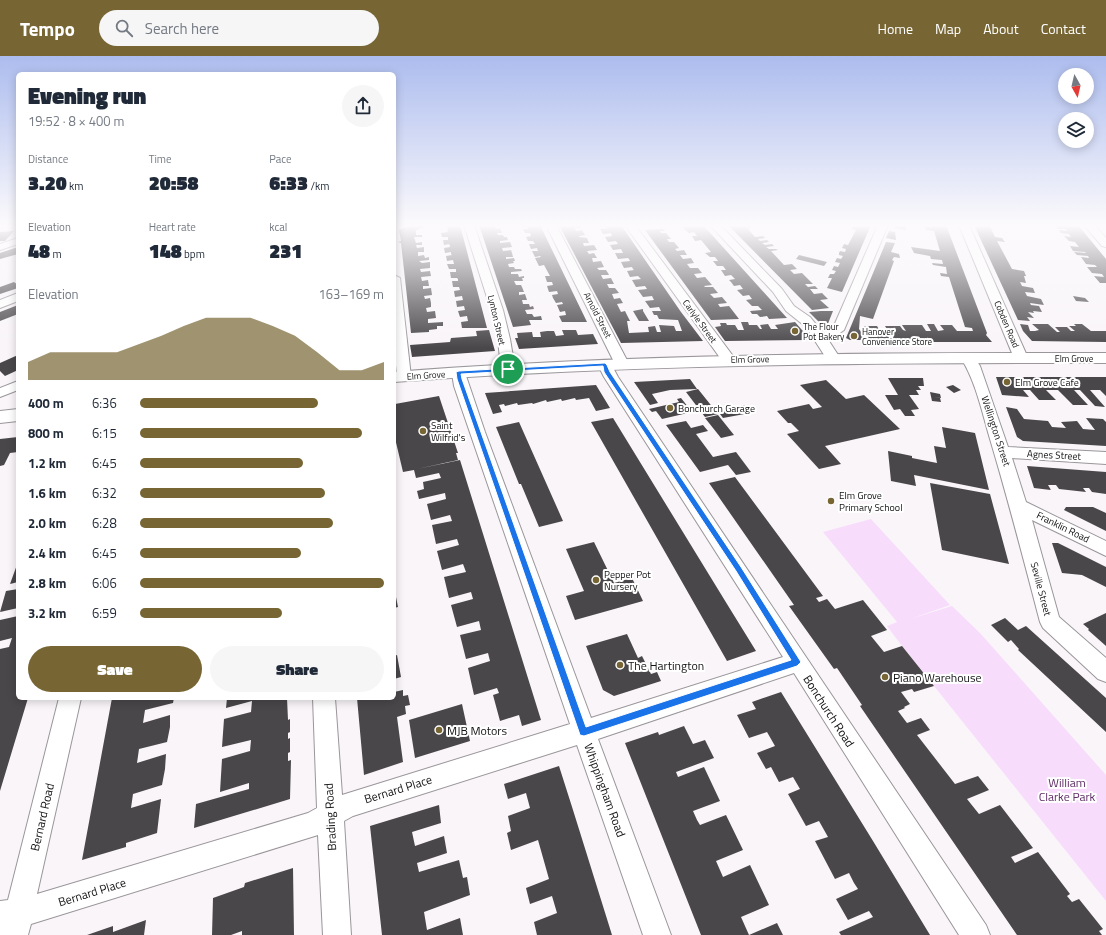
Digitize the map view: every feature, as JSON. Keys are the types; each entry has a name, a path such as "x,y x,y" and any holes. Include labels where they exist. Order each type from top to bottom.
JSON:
{"street":[{"name":"Lynton Street","path":"483,266 504,340 504,357 508,369"},
{"name":"Arnold Street","path":"570,266 614,364"},
{"name":"Carlyle Street","path":"660,266 728,359"},
{"path":"754,266 778,291 782,299 795,313 805,319 822,340 833,358"},
{"path":"822,340 838,330 866,266"},
{"name":"Cobden Road","path":"982,266 1021,358"},
{"path":"0,304 16,298"},
{"path":"396,318 399,377"},
{"name":"Wellington Street","path":"968,358 973,366 983,392 1020,506"},
{"name":"Elm Grove","path":"399,377 508,369 728,359 1106,358"},
{"name":"Bonchurch Road","path":"614,364 607,372 734,562 797,662 976,935"},
{"name":"Whippingham Road","path":"459,372 461,386 468,406 657,935"},
{"path":"0,392 16,386"},
{"path":"0,417 16,415"},
{"name":"Agnes Street","path":"1003,452 1106,458"},
{"name":"Franklin Road","path":"1020,506 1106,549"},
{"name":"Seville Street","path":"1020,506 1050,622 1106,672"},
{"name":"Bernard Place","path":"11,921 54,904 313,824 348,805 584,732 797,662"},
{"name":"Bernard Road","path":"11,921 69,700"},
{"name":"Brading Road","path":"324,700 336,935"}],"green space":[{"name":"William Clarke Park","path":"871,519 950,605 910,619 952,606 980,633 1106,775 1106,901 902,646 887,626 897,622 823,532"}],"building":[{"path":"404,266 430,266 430,268 420,269 421,272 430,271 431,276 421,277 422,281 428,280 429,286 423,286 423,289 431,288 432,295 424,296 425,299 430,298 431,303 431,307 426,308 427,312 435,311 436,318 428,319 428,323 443,322 443,326 437,326 437,329 429,330 429,332 411,333"},
{"path":"448,266 471,266 487,328 462,328 461,322 468,321 467,316 460,317 458,311 465,310 464,306 457,307 456,301 463,300 462,296 455,297 454,291 460,290 459,287 453,287 452,281 458,281 458,279 451,278 450,272 456,272 456,269 449,269"},
{"path":"493,266 509,266 514,267 515,269 521,269 522,271 511,272 511,274 518,274 519,277 524,276 524,278 522,278 523,281 514,281 516,285 521,285 524,292 519,292 519,295 525,294 527,300 522,300 523,304 529,304 530,307 533,306 534,309 525,310 527,314 532,314 534,317 541,316 542,320 529,320 531,325 513,327"},
{"path":"545,266 560,266 587,322 562,322 559,316 566,315 565,311 560,312 557,305 563,304 562,302 556,303 553,298 552,295 558,294 557,291 549,292 547,286 553,285 552,282 547,282 545,276 550,276"},
{"path":"581,266 604,266 597,268 599,270 606,270 609,275 601,275 603,279 611,278 614,284 607,284 609,288 615,288 619,293 612,294 614,299 620,298 623,303 617,304 621,312 625,311 630,321 627,321 629,333 649,332 648,327 655,326 657,332 661,332 659,325 674,326 676,331 682,331 678,320 659,319 657,315 654,315 652,311 661,311 659,307 650,308 645,301 654,300 652,296 643,297 638,290 647,289 645,286 636,287 632,280 641,279 638,276 630,277 627,271 634,270 632,267 624,268 623,266 649,266 703,341 621,343"},
{"path":"671,266 689,266 690,268 698,268 702,273 694,274 697,278 705,277 712,285 704,286 713,287 718,293 710,294 714,298 722,297 727,303 718,304 720,307 729,306 739,319 711,320"},
{"path":"723,266 740,266 787,318 769,319 767,316 760,317 757,314 752,314 750,311 762,310 758,306 752,306 746,300 752,299 749,295 743,296 737,290 743,289 740,285 734,286 729,280 735,279 731,275 725,276 721,270 726,270"},
{"path":"769,266 794,266 797,269 790,270 794,274 802,273 813,284 805,284 808,287 815,286 818,289 810,289 814,294 822,293 828,299 820,300 829,308 812,310"},
{"path":"834,266 853,266 842,292 827,288 832,278 828,278 830,274 834,274 836,271 832,270"},
{"path":"876,266 892,266 873,319 860,316 859,329 867,340 850,340 846,338"},
{"path":"940,266 962,266 987,333 986,335 992,342 869,342 862,331 865,331 862,326 877,326 880,331 888,331 885,326 900,326 906,331 902,325 922,325 926,331 931,331 927,324 934,324 938,331 944,330 940,325 952,325 957,331 973,331 972,328 965,327 949,277 941,276 940,273 947,274 946,267"},
{"path":"993,266 1010,266 1012,269 1024,271 1026,283 1020,282 1022,286 1033,288 1035,293 1025,292 1027,296 1041,299 1044,305 1030,303 1031,305 1039,306 1042,312 1028,312 1034,318 1027,317 1030,321 1018,320"},
{"path":"1096,266 1106,266 1106,283 1100,283 1094,276 1104,277 1102,274 1092,273 1087,267 1097,267"},
{"path":"14,282 16,284 16,289 0,294 0,287"},
{"path":"1073,296 1085,298 1089,302 1076,301"},
{"path":"16,306 16,315 0,321 0,312"},
{"path":"643,309 649,321 639,321 633,311"},
{"path":"833,311 827,326 822,325 809,312"},
{"path":"741,322 748,322 749,325 757,325 760,329 762,329 760,325 768,324 771,329 778,329 775,325 795,322 809,338 806,340 725,341 715,327 721,326 720,323 726,323 727,325 735,325 738,330 744,330"},
{"path":"1020,324 1028,325 1030,331 1035,331 1039,330 1032,324 1048,324 1057,332 1060,332 1055,327 1067,327 1071,331 1075,331 1069,326 1076,326 1074,324 1082,324 1091,331 1106,331 1106,342 1032,341 1023,331"},
{"path":"489,330 495,351 412,357 410,345 450,342 451,338 477,336 476,331"},
{"path":"562,330 576,330 578,335 593,334 598,344 519,349 515,338 518,338 517,333 532,332 533,337 541,337 540,332 547,331 554,331 556,336 564,335"},
{"path":"16,356 16,371 5,376 0,371 0,363"},
{"path":"996,377 1106,377 1106,396 1100,390 1090,390 1105,407 1095,406 1080,390 1074,390 1088,405 1073,405 1058,390 1046,390 1056,400 1039,400 1030,390 1023,390 1029,397 1002,395"},
{"path":"888,378 923,378 924,386 918,386 921,390 916,390 919,395 909,395 919,409 911,410 915,416 905,416 900,409 894,410 885,395 898,395"},
{"path":"690,379 697,389 670,390 652,394 658,403 650,405 634,382"},
{"path":"826,380 846,399 864,395 900,429 825,446 841,464 819,469 787,434 799,431 791,423 788,423 777,411 809,404 813,409 822,407 800,385"},
{"path":"596,385 610,408 596,411 589,398 576,400 575,398 562,401 561,399 547,402 546,400 533,404 518,405 517,403 505,406 504,404 499,405 502,412 493,414 485,393"},
{"path":"953,385 961,390 954,393 946,387"},
{"path":"698,389 718,414 705,417 686,392"},
{"path":"930,392 940,394 941,398 933,397 940,398 941,402 932,401"},
{"path":"439,396 458,453 456,453 458,460 417,469 460,460 541,720 522,726 519,715 500,721 493,695 499,693 497,688 474,695 468,668 490,661 488,653 466,659 460,635 481,630 479,621 457,627 451,605 473,599 471,592 449,598 444,577 466,572 463,564 442,570 437,551 459,545 457,539 436,544 432,525 452,521 450,515 431,520 427,504 446,499 445,493 419,499 417,491 424,489 423,482 441,478 439,473 416,478 414,470 403,472 396,442 396,404"},
{"name":"Bonchurch Garage","path":"681,398 692,412 662,419 656,411 652,412 649,409 679,402 677,399"},
{"path":"744,405 750,413 723,418 717,410"},
{"path":"1006,407 1017,409 1024,419 1048,421 1052,427 1066,428 1061,422 1077,421 1083,429 1095,430 1086,418 1103,419 1106,422 1106,446 1023,441 1017,437"},
{"path":"718,415 734,435 721,438 705,418"},
{"path":"613,418 756,651 727,661 591,422"},
{"path":"686,421 691,428 703,425 708,431 696,434 713,457 736,452 751,472 736,475 728,465 700,472 666,425"},
{"path":"519,422 563,521 539,527 521,484 519,484 496,427"},
{"path":"942,427 975,433 989,490 914,475 916,486 891,481 888,451 937,463 934,446 946,448"},
{"path":"16,437 16,452 10,453 4,465 0,466 0,439"},
{"path":"1027,466 1106,472 1106,494 1092,492 1089,488 1083,488 1086,492 1059,489 1056,485 1048,485 1051,490 1034,488"},
{"path":"735,477 823,596 816,598 819,602 827,599 835,609 863,600 887,630 871,636 884,652 902,646 934,686 914,692 912,689 901,692 910,704 898,711 907,723 921,718 930,730 917,735 955,784 978,776 989,790 967,799 979,814 1000,805 1033,848 1011,857 1015,863 1038,852 1070,894 1067,896 1072,902 1079,899 1103,929 1099,931 1102,935 1017,935 860,706 862,705 837,668 834,669 789,606 794,605 709,483"},
{"path":"930,483 990,494 1009,564 942,550"},
{"path":"1066,507 1093,507 1106,513 1106,531 1064,510"},
{"name":"Pepper Pot Nursery","path":"594,542 614,583 632,578 643,601 575,620 566,596 584,591 566,549"},
{"path":"1052,543 1058,543 1106,567 1106,587 1082,575 1062,573"},
{"path":"16,568 16,582 10,584"},
{"path":"16,589 16,608 0,612 6,591"},
{"path":"396,597 398,607 396,608"},
{"path":"1106,613 1106,646 1083,624"},
{"path":"16,616 16,700 27,700 0,791 0,649 9,647 12,638 0,641 0,620"},
{"path":"1005,618 1018,630 1026,626 1106,698 1106,732 1018,650 1019,649 1011,640 1008,642 991,625"},
{"name":"The Hartington","path":"627,634 638,658 642,656 651,674 657,672 661,681 614,696 603,690 586,646"},
{"path":"396,655 401,677 396,678"},
{"path":"403,690 403,696 408,695 410,705 405,706 406,714 397,717 403,762 364,775 357,700 396,700 396,692"},
{"path":"781,692 930,935 841,935 839,932 873,917 869,911 848,920 836,899 858,889 849,873 835,879 815,841 828,837 819,821 806,826 788,794 800,789 793,777 779,782 771,767 766,769 757,753 775,746 767,732 749,738 737,715 756,709 752,702"},
{"path":"112,700 174,700 173,703 145,710 143,723 170,715 170,727 167,742 139,749 137,763 166,754 165,769 162,785 133,794 131,808 161,799 157,833 126,843 126,847 82,860"},
{"path":"227,700 287,700 288,720 290,719 290,732 288,733 288,739 290,738 290,752 288,753 288,761 291,760 290,799 194,828 196,804 249,789 249,783 220,792 222,759 250,751 251,740 222,747 224,719 251,712 252,701 226,708"},
{"name":"MJB Motors","path":"462,704 470,741 415,758 409,720"},
{"path":"684,726 693,744 705,740 714,758 676,772 678,777 704,767 720,801 693,811 697,820 700,825 726,815 743,850 716,861 723,877 750,865 769,905 741,917 749,935 701,935 625,743 658,732 659,735"},
{"path":"559,766 612,935 537,935 534,922 557,913 552,896 530,904 526,888 549,879 538,840 511,850 507,833 511,831 508,816 530,808 526,793 508,799 504,784"},
{"path":"439,805 441,823 412,832 415,846 444,836 447,853 417,863 419,872 459,860 463,878 467,877 470,895 424,912 427,930 460,918 463,935 382,935 370,826"},
{"path":"293,868 294,935 242,935 242,931 231,935 212,935 213,898 244,887 245,883"},
{"path":"146,920 144,935 87,935 113,926 113,932"},
{"path":"777,923 783,935 749,935"}],"place":[{"name":"The Flour Pot Bakery","path":"795,331"},
{"name":"Hanover Convenience Store","path":"854,336"},
{"name":"Elm Grove Cafe","path":"1007,382"},
{"name":"Bonchurch Garage","path":"670,408"},
{"name":"Saint Wilfrid's","path":"423,431"},
{"name":"Elm Grove Primary School","path":"831,501"},
{"name":"Pepper Pot Nursery","path":"596,580"},
{"name":"The Hartington","path":"620,665"},
{"name":"Piano Warehouse","path":"885,677"},
{"name":"MJB Motors","path":"439,730"}],"route":[{"path":"605,365 607,372 738,569 797,662 584,732 461,386 459,372 508,369 605,365"}]}
